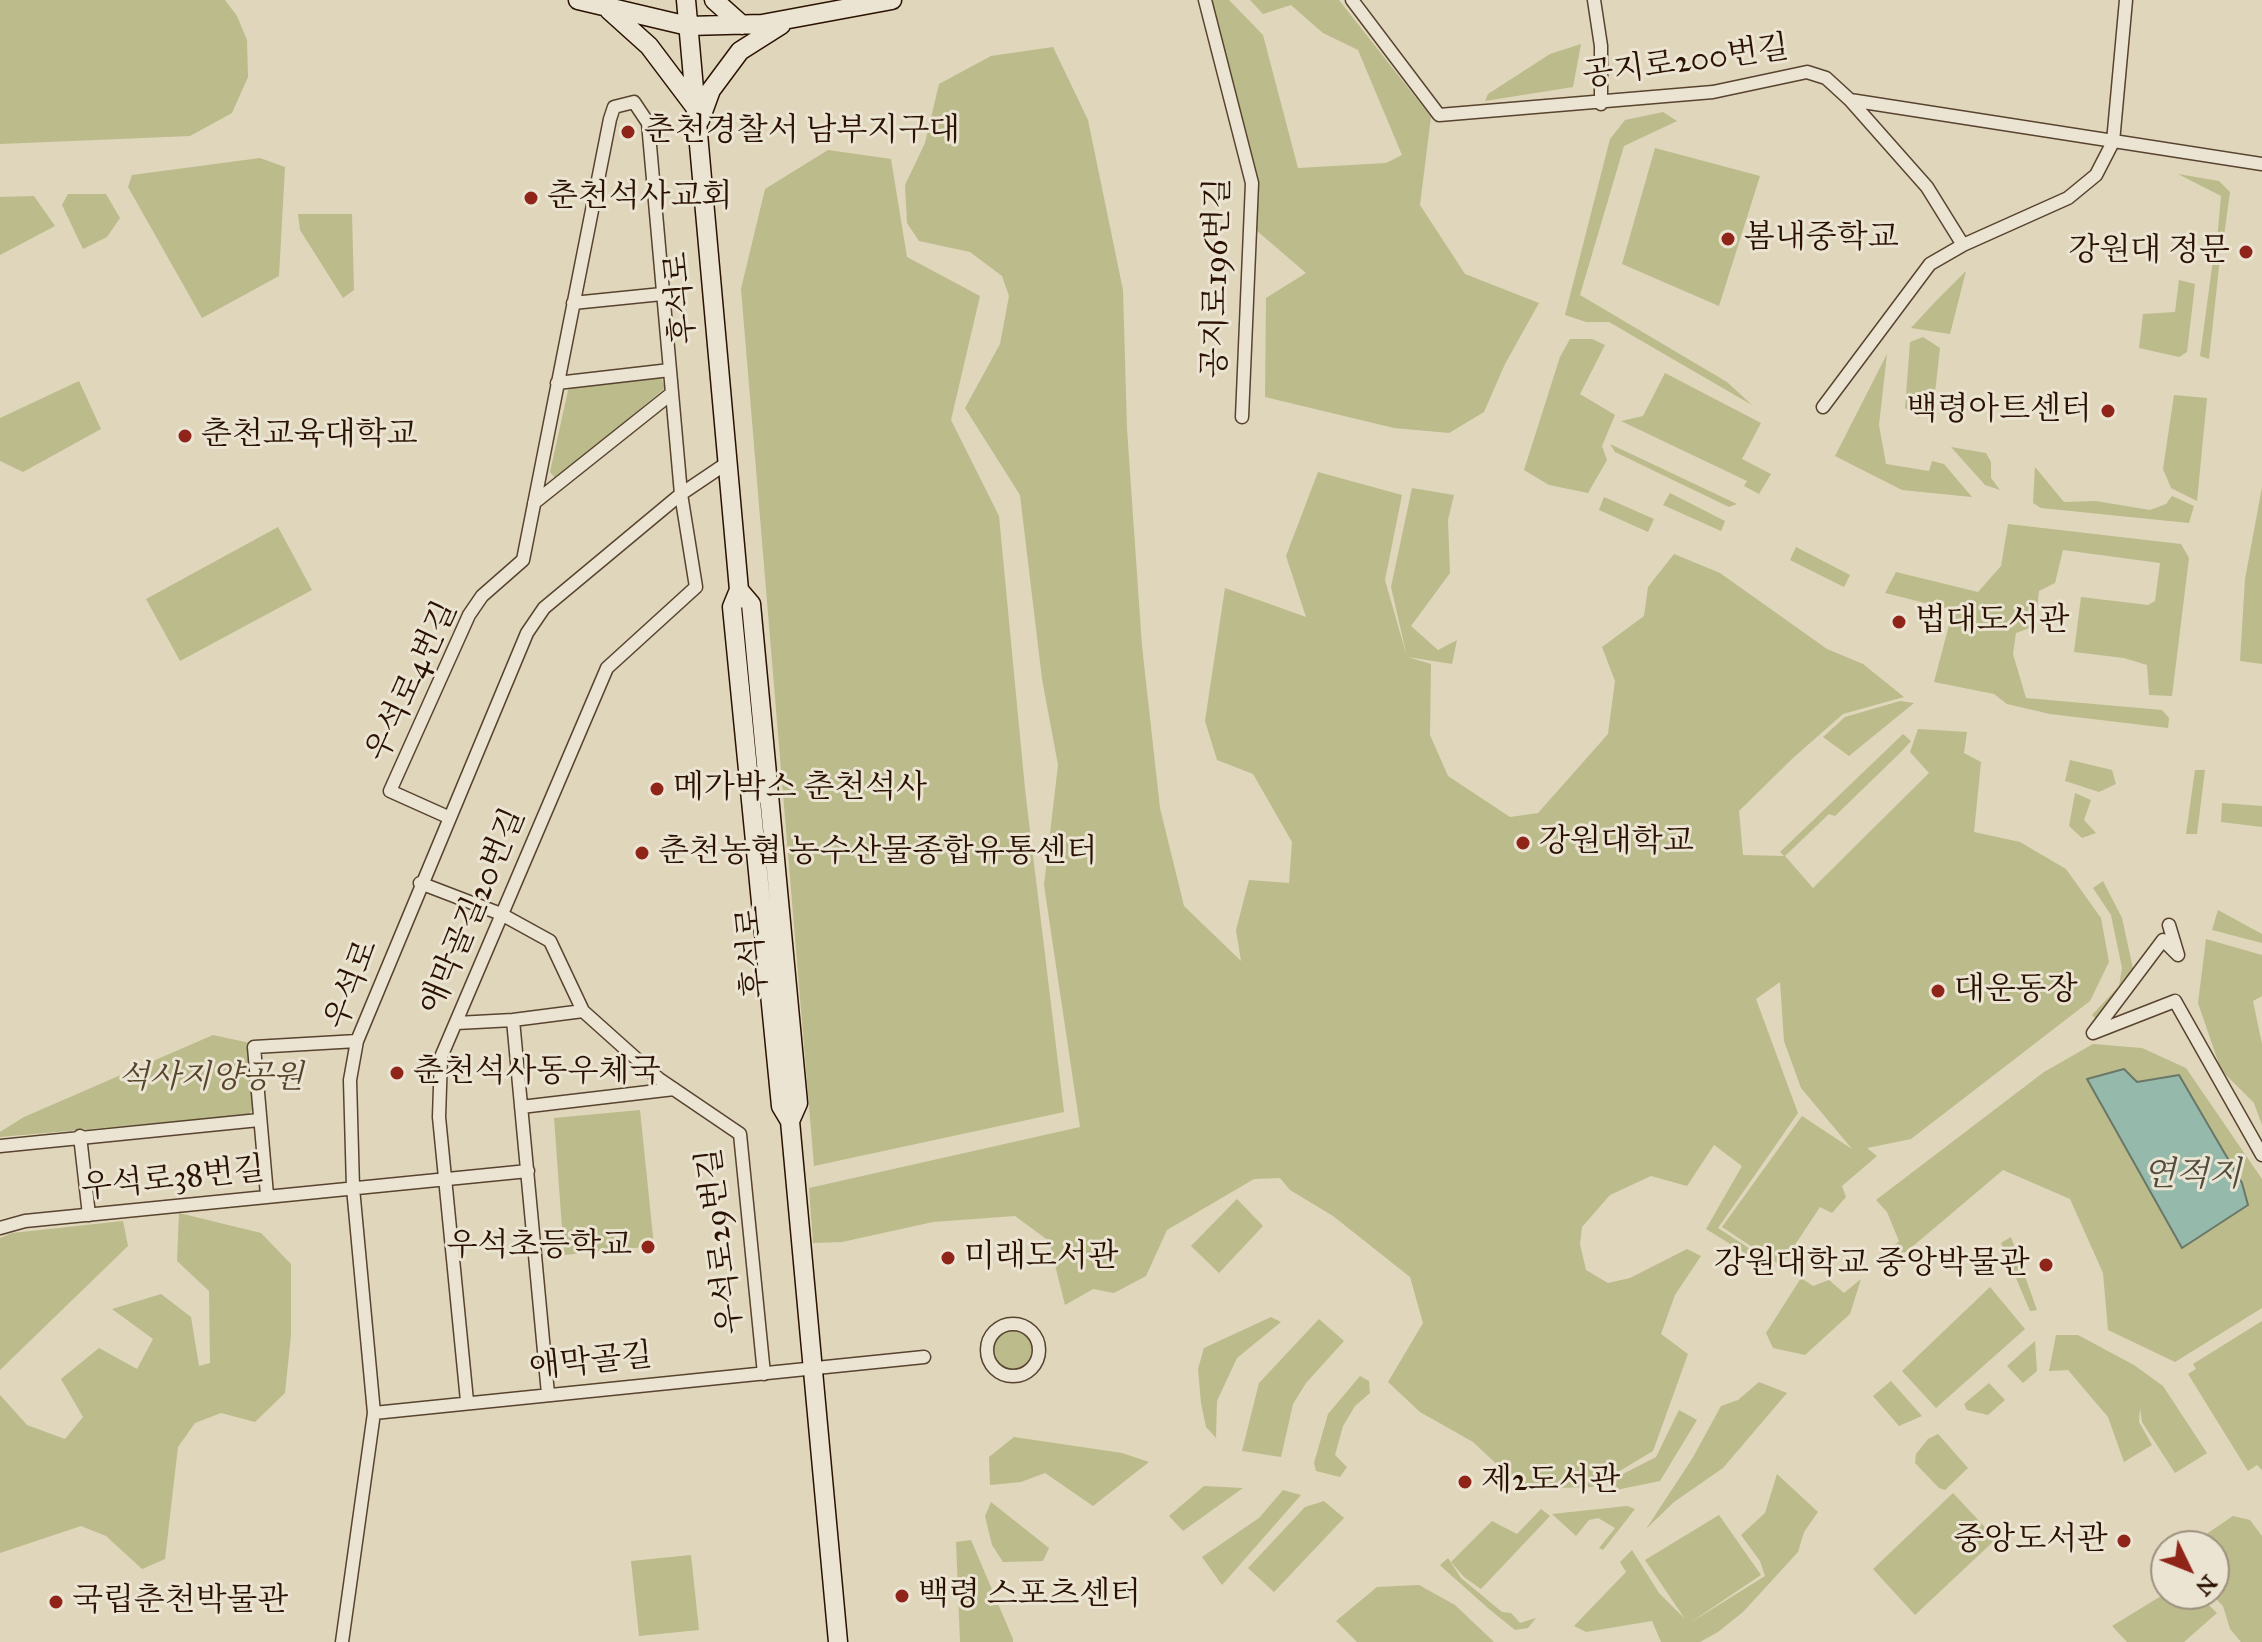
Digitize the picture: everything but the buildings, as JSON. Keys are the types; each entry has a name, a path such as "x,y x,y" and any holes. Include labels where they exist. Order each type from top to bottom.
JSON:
{"street":[{"path":"578,0 688,26 742,25 791,19 892,0"},
{"path":"604,6 633,0"},
{"name":"후석로","path":"686,0 739,590 751,604 798,1103 790,1121 838,1642"},
{"path":"714,0 742,25"},
{"name":"공지로196번길","path":"1205,0 1252,183 1242,417"},
{"name":"공지로200번길","path":"1352,0 1439,115 1601,104 1713,92 1807,72 1826,78 1850,100 2262,164"},
{"path":"1594,0 1601,46 1601,104"},
{"path":"1823,407 1930,264 1963,245 2068,198 2096,175 2113,142 2126,0"},
{"path":"604,6 649,46 695,107"},
{"path":"697,127 711,90 740,51 791,19"},
{"path":"1850,100 1927,187 1963,245"},
{"name":"우석로4번길","path":"448,817 390,791 469,615 482,596 523,560 610,119 614,107 634,102 648,123 681,494"},
{"path":"573,303 662,294"},
{"path":"557,383 670,370"},
{"path":"534,503 672,393"},
{"name":"우석로","path":"342,1642 374,1413 353,1188 350,1080 357,1041 420,883 527,633 544,608 681,494 727,463"},
{"name":"애막골길20번길","path":"467,1401 439,1117 441,1057 607,668 696,587 681,494"},
{"name":"우석로29번길","path":"420,883 501,914 550,941 583,1011 674,1089 740,1134 764,1374"},
{"path":"2169,925 2178,955 2163,940 2093,1033 2175,1001 2262,1155"},
{"path":"457,1023 583,1011"},
{"path":"513,1020 548,1394"},
{"name":"우석로38번길","path":"0,1146 259,1120 254,1047 357,1041"},
{"path":"521,1107 674,1089"},
{"path":"259,1120 267,1195"},
{"path":"80,1136 89,1215"},
{"name":"우석로38번길","path":"0,1228 25,1221 528,1171"},
{"path":"1009,1324 1018,1324 1034,1334 1039,1351 1038,1360 1026,1374 1008,1377 991,1365 986,1350 993,1333 1009,1324"},
{"name":"애막골길","path":"374,1413 467,1401 924,1357"}],"green space":[{"path":"0,0 225,0 237,16 247,40 248,77 232,113 190,136 0,144"},
{"path":"1200,0 1229,0 1263,35 1298,168 1386,163 1402,155 1358,50 1323,33 1291,5 1263,14 1250,0 1339,0 1431,117 1420,205 1465,274 1539,303 1505,364 1484,412 1449,433 1394,428 1265,397 1266,298 1306,273 1249,224 1246,185"},
{"path":"1581,44 1573,87 1485,101 1488,94 1550,54"},
{"path":"1053,47 1088,120 1123,290 1127,429 1142,646 1160,808 1184,906 1241,961 1236,930 1249,880 1289,883 1292,842 1253,774 1217,760 1205,721 1225,588 1306,617 1286,556 1318,472 1402,495 1385,580 1407,657 1391,587 1412,488 1454,495 1448,520 1450,573 1411,626 1438,650 1457,640 1452,664 1408,657 1431,664 1430,735 1448,776 1510,817 1538,813 1608,734 1615,681 1602,647 1644,616 1648,587 1674,554 1720,573 1827,649 1863,664 1904,697 1843,714 1793,758 1739,811 1743,855 1784,856 1780,852 1903,734 1911,741 1902,751 1835,816 1829,814 1785,856 1813,888 1929,773 1910,752 1918,729 1967,732 1964,753 1981,762 1974,832 2020,842 2066,869 2101,918 2109,962 2090,1001 1911,1139 1867,1148 1877,1156 1842,1186 1846,1197 1832,1213 1820,1207 1781,1266 1722,1227 1802,1116 1852,1149 1801,1088 1784,1041 1780,982 1756,999 1798,1113 1718,1228 1776,1266 1761,1263 1706,1229 1742,1166 1714,1145 1687,1186 1651,1176 1610,1195 1582,1227 1580,1244 1586,1270 1608,1283 1630,1278 1687,1249 1701,1256 1675,1295 1661,1334 1688,1354 1653,1451 1593,1487 1523,1489 1473,1442 1420,1412 1388,1382 1423,1323 1410,1277 1333,1216 1290,1190 1280,1178 1254,1179 1167,1230 1146,1276 1114,1293 1093,1289 1065,1305 1049,1241 1015,1216 933,1222 842,1242 813,1243 809,1188 1080,1127 1044,885 1058,765 1042,679 1020,495 965,408 1000,344 1009,296 1002,276 970,252 919,241 907,223 905,185 925,143 939,84 991,56"},
{"path":"1663,112 1677,121 1624,146 1580,295 1727,382 1752,405 1609,322 1586,322 1565,315 1610,139 1625,120"},
{"path":"1655,148 1760,176 1719,306 1622,264"},
{"path":"828,150 891,159 907,257 980,296 951,420 999,516 1025,789 1064,1112 814,1166 741,289 765,189"},
{"path":"260,158 285,167 279,276 202,318 128,187 132,175"},
{"path":"2178,174 2219,181 2230,192 2222,251 2216,252 2221,196"},
{"path":"68,194 106,194 120,218 107,237 83,249 62,205"},
{"path":"34,196 55,226 0,255 0,197"},
{"path":"298,214 352,214 354,290 343,298 300,230"},
{"path":"2220,258 2209,359 2200,356 2213,260"},
{"path":"1966,271 1950,334 1911,328 1934,303"},
{"path":"2179,280 2195,284 2187,352 2179,357 2139,348 2143,314 2175,312"},
{"path":"1923,337 1940,348 1933,411 1918,418 1905,408 1910,342"},
{"path":"1570,339 1592,339 1605,345 1580,394 1615,415 1602,446 1607,460 1588,493 1549,485 1524,470 1560,357"},
{"path":"1887,354 1879,425 1886,464 1929,471 1932,461 1944,464 1972,497 1902,490 1835,456"},
{"path":"1665,373 1761,423 1742,459 1771,474 1759,494 1744,486 1747,481 1621,421 1643,416"},
{"path":"660,375 665,388 556,479 550,472 569,386"},
{"path":"79,381 101,429 23,472 0,461 0,418"},
{"path":"2174,395 2207,398 2197,501 2171,488 2163,469"},
{"path":"1610,444 1737,504 1729,507 1615,452"},
{"path":"1951,447 1986,453 1991,462 1991,478 2000,490 1985,485"},
{"path":"2035,467 2064,502 2096,501 2150,510 2166,504 2172,496 2194,506 2189,523 2041,508 2033,503"},
{"path":"2262,487 2262,664 2240,661 2245,579"},
{"path":"1670,493 1725,521 1721,531 1663,505"},
{"path":"1604,497 1654,519 1648,532 1599,510"},
{"path":"2008,524 2181,544 2189,558 2172,696 2149,695 2147,665 2124,658 2074,652 2081,597 2148,605 2155,601 2160,563 2063,550 2055,583 2039,591 2035,626 2016,633 2013,654 2026,698 2162,710 2169,718 2168,728 2050,714 2007,704 1994,694 1934,682 1953,610 1885,593 1896,572 1978,592 2001,566"},
{"path":"278,527 312,590 180,661 146,599"},
{"path":"1796,547 1850,575 1844,587 1790,560"},
{"path":"1900,701 1914,703 1849,756 1823,737 1845,717"},
{"path":"2070,760 2112,770 2116,784 2099,792 2065,781"},
{"path":"2195,770 2205,770 2197,834 2186,834"},
{"path":"2075,793 2091,800 2084,820 2096,833 2082,838 2069,826"},
{"path":"2222,803 2262,806 2262,827 2221,822"},
{"path":"2103,881 2122,918 2134,973 2099,1022 2092,1015 2119,986 2122,968 2111,915 2093,888"},
{"path":"2218,910 2262,934 2262,943 2212,930"},
{"path":"2206,939 2262,955 2262,996 2253,1001 2262,1044 2262,1125 2254,1103 2221,1070 2198,1003"},
{"name":"석사지양공원","path":"213,1035 250,1043 254,1108 248,1115 0,1137 0,1132 24,1117"},
{"path":"2093,1044 2142,1048 2186,1068 2262,1179 2262,1308 2175,1362 2108,1330 2103,1273 2070,1199 2003,1170 1906,1252 1883,1256 1899,1241 1887,1212 1876,1200 2044,1072"},
{"path":"640,1110 654,1246 564,1255 554,1118"},
{"path":"1237,1199 1263,1226 1219,1273 1191,1246"},
{"path":"179,1213 261,1233 291,1264 291,1335 285,1393 255,1422 221,1413 195,1423 178,1447 165,1559 142,1569 106,1536 81,1526 0,1553 0,1395 27,1425 65,1439 83,1417 61,1379 99,1348 137,1369 153,1339 112,1309 161,1294 191,1317 199,1366 210,1363 209,1291 177,1261"},
{"path":"123,1221 128,1246 0,1370 0,1238 12,1233"},
{"path":"2011,1237 2037,1310 2030,1311 2001,1243"},
{"path":"1801,1278 1813,1286 1829,1280 1844,1293 1861,1279 1850,1314 1805,1355 1773,1348 1766,1333"},
{"path":"1990,1287 2025,1329 1936,1408 1902,1371"},
{"path":"1271,1317 1281,1322 1237,1358 1217,1401 1216,1438 1206,1427 1201,1403 1198,1369 1204,1348"},
{"path":"1319,1319 1344,1341 1306,1383 1293,1404 1281,1457 1242,1451 1259,1383"},
{"path":"2262,1321 2262,1470 2257,1465 2248,1471 2188,1374 2196,1369 2193,1364"},
{"path":"1011,1329 1027,1335 1033,1351 1027,1367 1011,1373 995,1367 989,1351 995,1335"},
{"path":"2056,1335 2078,1335 2134,1365 2163,1386 2207,1453 2175,1473 2142,1422 2140,1408 2139,1422 2152,1445 2124,1462 2108,1417 2068,1370 2049,1371"},
{"path":"2035,1341 2037,1371 2023,1383 2007,1366"},
{"path":"1360,1376 1369,1381 1370,1393 1355,1406 1343,1426 1335,1455 1347,1467 1340,1477 1316,1471 1314,1463 1328,1414"},
{"path":"1891,1381 1922,1416 1899,1426 1873,1396"},
{"path":"1759,1382 1787,1393 1723,1468 1674,1502 1646,1529 1692,1459 1721,1406 1738,1400"},
{"path":"1989,1383 2005,1400 1988,1415 1967,1410 1964,1404"},
{"path":"1679,1410 1697,1420 1660,1481 1616,1490 1613,1479 1656,1457"},
{"path":"1938,1434 1968,1468 1945,1490 1939,1488 1915,1463 1916,1454 1928,1439"},
{"path":"1014,1437 1122,1453 1149,1462 1093,1506 1045,1473 1021,1482 990,1485 989,1457"},
{"path":"1777,1474 1818,1512 1804,1532 1798,1552 1743,1612 1718,1632 1700,1642 1661,1642 1652,1621 1586,1632 1574,1626 1626,1572 1620,1562 1632,1550 1659,1593 1685,1619 1645,1560 1719,1515 1761,1575 1688,1624 1765,1576 1760,1561 1741,1535 1765,1513"},
{"path":"1204,1486 1243,1488 1183,1531 1169,1516"},
{"path":"1283,1490 1301,1495 1222,1585 1202,1557 1259,1518"},
{"path":"1953,1493 1996,1539 1915,1615 1873,1569"},
{"path":"1324,1501 1344,1518 1274,1592 1248,1568 1305,1507"},
{"path":"991,1502 1049,1548 1043,1561 1003,1562 992,1545 985,1516"},
{"path":"1627,1506 1635,1509 1603,1550 1599,1548 1615,1528 1598,1518 1589,1520 1576,1536 1552,1514"},
{"path":"1541,1509 1550,1516 1481,1589 1464,1577 1451,1562 1492,1521 1517,1534"},
{"path":"2233,1516 2250,1520 2262,1536 2262,1642 2241,1642 2230,1629 2224,1610 2230,1610 2230,1530 2212,1530"},
{"path":"971,1540 1013,1642 960,1642 956,1542"},
{"path":"691,1555 699,1630 639,1636 631,1561"},
{"path":"1448,1558 1461,1578 1502,1612 1511,1613 1520,1623 1536,1618 1528,1628 1515,1630 1440,1565"},
{"path":"1419,1585 1455,1605 1494,1642 1357,1642 1336,1621 1377,1587"},
{"path":"2150,1603 2150,1610 2214,1610 2217,1613 2184,1642 2127,1642 2112,1626"}],"water":[{"name":"연적지","path":"2124,1069 2137,1082 2179,1075 2242,1183 2248,1205 2182,1248 2087,1079"}],"place":[{"name":"춘천경찰서 남부지구대","path":"628,132"},
{"name":"춘천석사교회","path":"531,198"},
{"name":"봄내중학교","path":"1728,239"},
{"name":"강원대 정문","path":"2246,252"},
{"name":"백령아트센터","path":"2108,411"},
{"name":"춘천교육대학교","path":"185,436"},
{"name":"법대도서관","path":"1899,622"},
{"name":"메가박스 춘천석사","path":"657,789"},
{"name":"강원대학교","path":"1523,843"},
{"name":"춘천농협 농수산물종합유통센터","path":"642,853"},
{"name":"대운동장","path":"1938,991"},
{"name":"춘천석사동우체국","path":"397,1073"},
{"name":"우석초등학교","path":"648,1247"},
{"name":"미래도서관","path":"948,1258"},
{"name":"강원대학교 중앙박물관","path":"2046,1265"},
{"name":"제2도서관","path":"1465,1482"},
{"name":"중앙도서관","path":"2124,1541"},
{"name":"백령 스포츠센터","path":"902,1596"},
{"name":"국립춘천박물관","path":"56,1602"}]}
